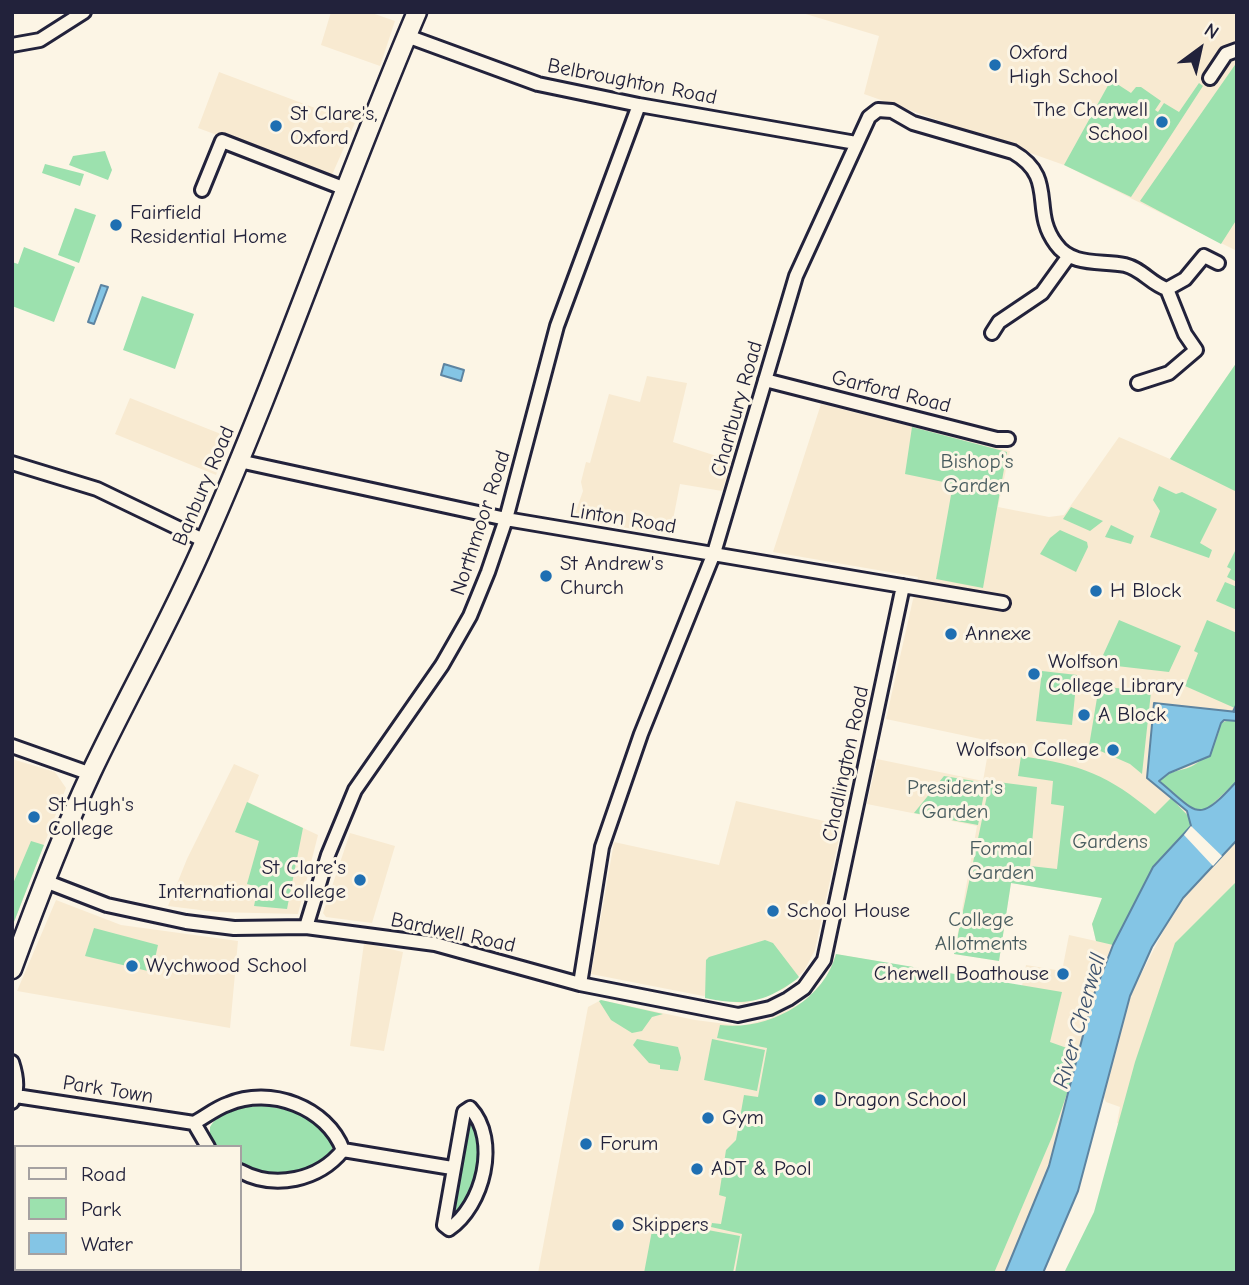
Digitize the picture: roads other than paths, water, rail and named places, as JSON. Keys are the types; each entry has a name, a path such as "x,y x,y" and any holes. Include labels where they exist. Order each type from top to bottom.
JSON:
{"main road":[{"name":"Banbury Road","path":"12,969 44,881 91,774 205,541 239,461 343,188 417,12"}],"street":[{"path":"12,45 40,40 84,12"},
{"name":"Belbroughton Road","path":"407,36 538,83 639,105 856,144"},
{"path":"1210,78 1226,54 1237,50"},
{"name":"Northmoor Road","path":"306,927 328,855 355,790 442,665 470,616 506,519 558,326 639,105"},
{"name":"Charlbury Road","path":"580,984 602,847 641,734 714,553 796,276 869,117 878,110 892,111 913,123 1013,152 1028,161 1037,172 1043,191 1046,228 1056,245 1068,257"},
{"path":"202,190 222,141 343,188"},
{"path":"1167,289 1185,279 1206,251 1218,263"},
{"path":"992,333 999,321 1042,293 1068,257 1126,265 1167,289 1185,334 1196,350 1169,373 1138,383"},
{"name":"Garford Road","path":"765,380 997,439 1008,439"},
{"name":"Linton Road","path":"239,461 506,519 1003,603"},
{"path":"12,463 97,489 205,541"},
{"name":"Chadlington Road","path":"827,949 903,586"},
{"path":"12,746 91,774"},
{"name":"Bardwell Road","path":"44,881 107,905 186,922 234,928 306,927 435,944 580,984 738,1015 770,1008 804,988 819,970 827,949"},
{"name":"Park Town","path":"12,1062 14,1099 194,1123"},
{"path":"207,1145 194,1123 229,1103 252,1099 278,1100 306,1108 327,1122 337,1134 343,1150"},
{"path":"470,1108 477,1115 483,1136 484,1173 471,1203 458,1223 449,1229 444,1225 452,1168 464,1111 470,1108"},
{"path":"343,1150 452,1168"},
{"path":"242,1172 268,1180 306,1177 332,1164 343,1150"}],"water":[{"path":"101,285 108,287 94,324 88,322"},
{"path":"444,364 464,370 461,381 441,375"},
{"path":"1154,703 1237,712 1237,721 1224,720 1221,723 1210,756 1169,773 1159,781 1182,801 1198,810 1214,804 1237,781 1237,840 1183,898 1152,947 1130,996 1078,1191 1043,1273 1005,1273 1049,1166 1093,997 1113,945 1153,867 1191,826 1187,811 1147,778"}],"waterway":[{"path":"1234,711 1237,705"}],"place":[{"name":"Oxford High School","path":"995,65"},
{"name":"The Cherwell School","path":"1162,122"},
{"name":"St Clare's, Oxford","path":"276,126"},
{"name":"Fairfield Residential Home","path":"116,225"},
{"name":"St Andrew's Church","path":"546,576"},
{"name":"H Block","path":"1096,591"},
{"name":"Annexe","path":"951,634"},
{"name":"Wolfson College Library","path":"1034,674"},
{"name":"A Block","path":"1084,715"},
{"name":"Wolfson College","path":"1113,750"},
{"name":"St Hugh's College","path":"34,817"},
{"name":"St Clare's International College","path":"360,880"},
{"name":"School House","path":"773,911"},
{"name":"Wychwood School","path":"132,966"},
{"name":"Cherwell Boathouse","path":"1063,974"},
{"name":"Dragon School","path":"820,1100"},
{"name":"Gym","path":"708,1118"},
{"name":"Forum","path":"586,1144"},
{"name":"ADT & Pool","path":"697,1169"},
{"name":"Skippers","path":"618,1225"}],"park label":[{"name":"Bishop's Garden","path":"977,474"},
{"name":"President's Garden","path":"955,800"},
{"name":"Gardens","path":"1110,842"},
{"name":"Formal Garden","path":"1001,861"},
{"name":"College Allotments","path":"981,932"}],"water label":[{"name":"River Cherwell","path":"1080,1021"}]}
